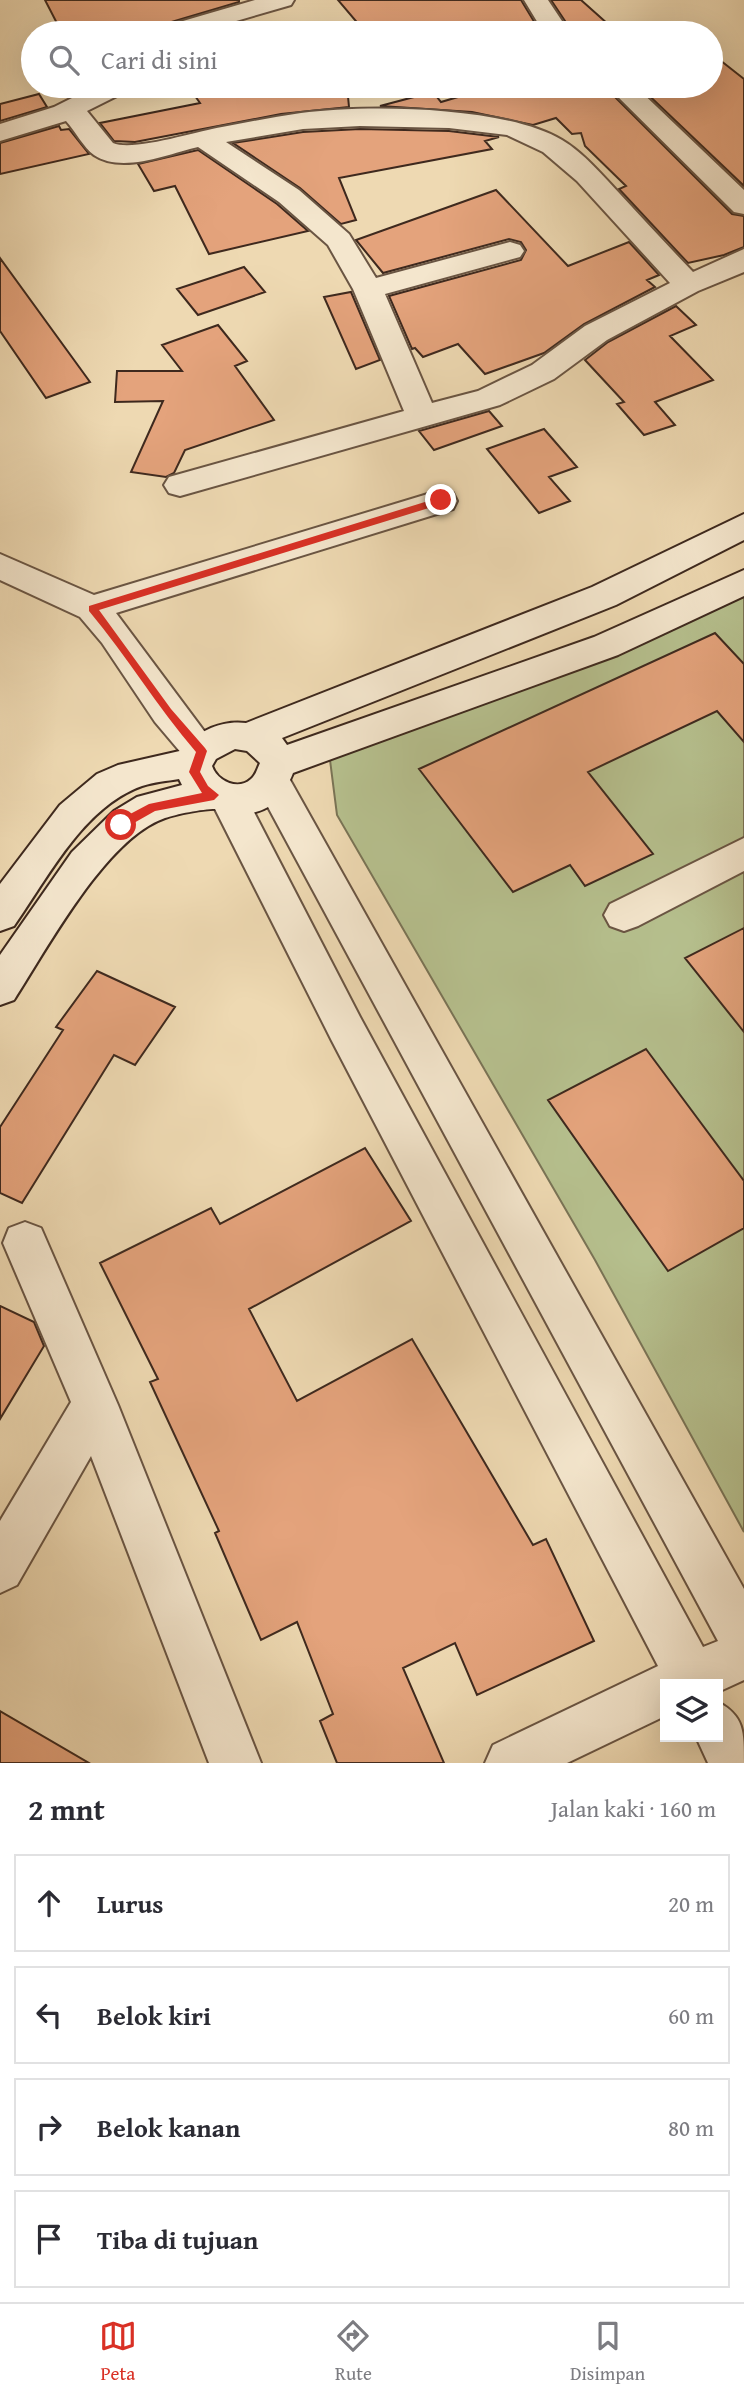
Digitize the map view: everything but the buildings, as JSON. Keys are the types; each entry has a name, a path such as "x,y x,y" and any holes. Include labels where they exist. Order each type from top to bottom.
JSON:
{"street":[{"path":"188,0 205,21"},
{"path":"209,21 282,0"},
{"path":"536,0 549,21"},
{"path":"0,133 71,109 93,98"},
{"path":"633,98 744,206"},
{"path":"71,109 103,149 115,154 132,154 202,138 303,121 360,118 449,120 513,128 553,146 587,175 688,285"},
{"path":"202,138 289,196 339,240 368,289 422,416"},
{"path":"368,289 510,251"},
{"path":"180,485 489,398 543,372 596,333 688,285 737,264 744,258"},
{"path":"92,608 441,500"},
{"path":"0,915 69,820 96,796 130,775 198,757 214,740 231,735 250,736 604,596 744,526"},
{"path":"0,566 92,608 114,634 198,757 198,781 222,797 346,1029 679,1679"},
{"path":"0,988 90,855 121,825 153,807 254,795 275,772 606,646 744,582"},
{"path":"250,736 268,746 275,772 744,1638"},
{"path":"624,915 744,853"},
{"path":"25,1243 95,1405 235,1763"},
{"path":"0,1568 95,1405"},
{"path":"693,1679 744,1655"},
{"path":"511,1763 660,1694"},
{"path":"723,1738 736,1763"}],"green space":[{"path":"744,578 744,1532 595,1260 337,815 330,760 397,719"}],"route":[{"path":"121,825 153,807 214,795 204,789 195,772 195,762 201,751 168,712 114,634 92,608 441,500"}]}
